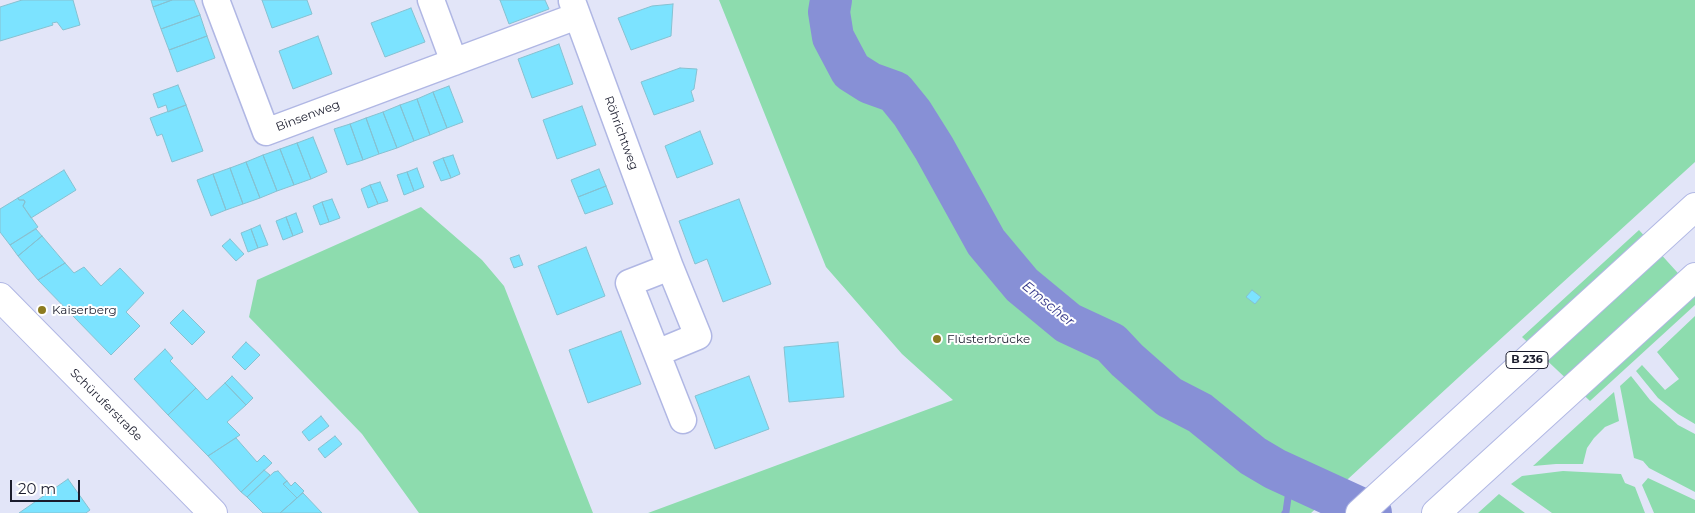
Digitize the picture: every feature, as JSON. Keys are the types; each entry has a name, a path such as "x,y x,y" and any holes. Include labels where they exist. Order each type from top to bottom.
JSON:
{"main road":[{"name":"B 236","path":"1360,513 1695,208"},
{"path":"1436,513 1695,276"},
{"name":"Schüruferstraße","path":"0,297 213,513"}],"street":[{"name":"Binsenweg","path":"216,0 266,132 454,62 574,8"},
{"path":"431,0 454,62"},
{"name":"Röhrichtweg","path":"574,8 670,267 698,336 657,353"},
{"path":"670,267 629,283 683,420"}],"green space":[{"path":"719,0 1695,0 1695,162 1311,513 648,513 953,400 902,354 826,267"},
{"path":"421,207 482,260 504,286 593,513 419,513 362,434 249,317 257,280"},
{"path":"1639,230 1695,292 1695,305 1590,401 1522,337"},
{"path":"1695,316 1695,424 1678,414 1658,398 1636,371 1642,365 1665,390 1679,379 1657,352"},
{"path":"1631,376 1650,400 1678,425 1695,434 1695,492 1649,468 1643,461 1634,458 1620,386"},
{"path":"1614,392 1619,421 1605,427 1594,438 1587,448 1583,464 1533,466"},
{"path":"1563,471 1621,474 1625,483 1635,487 1645,513 1552,513 1511,484 1522,476"},
{"path":"1648,478 1695,500 1695,513 1654,513 1642,485"},
{"path":"1499,494 1525,513 1478,513"}],"building":[{"path":"22,0 73,0 80,25 63,30 57,22 52,23 53,25 0,41 0,7"},
{"path":"151,0 172,0 153,7"},
{"path":"172,0 194,0 200,15 161,29 153,7"},
{"path":"262,0 307,0 312,14 272,28"},
{"path":"500,0 545,0 549,9 509,24"},
{"path":"673,4 671,36 631,50 618,18 652,6"},
{"path":"411,8 425,42 385,57 371,23"},
{"path":"200,15 207,36 169,50 161,29"},
{"path":"207,36 215,58 177,72 169,50"},
{"path":"318,36 332,74 293,89 279,51"},
{"path":"559,44 573,84 532,98 518,59"},
{"path":"680,68 697,69 694,89 691,91 694,101 654,115 641,82"},
{"path":"178,85 186,105 168,112 166,105 158,108 153,94"},
{"path":"449,86 463,122 447,128 433,92"},
{"path":"433,92 447,128 430,135 417,99"},
{"path":"417,99 430,135 414,141 400,105"},
{"path":"186,105 203,151 172,162 162,134 157,136 150,118"},
{"path":"400,105 414,141 397,148 383,112"},
{"path":"582,106 596,145 557,159 543,120"},
{"path":"383,112 397,148 379,154 366,118"},
{"path":"366,118 379,154 363,160 350,124"},
{"path":"350,124 363,160 347,165 334,129"},
{"path":"700,131 713,164 677,178 665,146"},
{"path":"313,137 327,172 311,179 297,143"},
{"path":"297,143 311,179 294,185 280,149"},
{"path":"280,149 294,185 277,191 263,155"},
{"path":"263,155 277,191 260,198 246,162"},
{"path":"453,155 460,174 451,178 443,158"},
{"path":"443,158 451,178 441,181 433,162"},
{"path":"246,162 260,198 243,204 230,168"},
{"path":"230,168 243,204 226,210 213,174"},
{"path":"417,168 424,187 414,191 407,172"},
{"path":"599,169 606,186 578,197 571,180"},
{"path":"64,170 76,190 31,218 23,206 24,200 19,200 18,198"},
{"path":"407,172 414,191 404,195 397,175"},
{"path":"213,174 226,210 211,216 197,180"},
{"path":"380,182 388,201 378,204 370,185"},
{"path":"370,185 378,204 368,208 361,189"},
{"path":"606,186 613,204 585,214 578,197"},
{"path":"18,198 19,200 24,200 23,206 38,227 10,245 0,232 0,209"},
{"path":"332,199 340,218 329,222 322,202"},
{"path":"739,199 771,284 723,302 707,259 695,264 679,221"},
{"path":"322,202 329,222 320,225 313,206"},
{"path":"296,213 303,232 293,236 286,217"},
{"path":"286,217 293,236 283,240 276,221"},
{"path":"260,225 268,245 258,248 251,229"},
{"path":"36,229 42,236 18,256 10,245"},
{"path":"251,229 258,248 248,252 241,233"},
{"path":"42,236 65,263 38,280 18,256"},
{"path":"230,239 244,254 236,261 222,246"},
{"path":"586,247 605,296 557,315 538,266"},
{"path":"519,255 523,265 514,268 510,258"},
{"path":"65,263 74,273 84,267 101,286 120,268 144,293 126,312 140,326 111,355 38,280"},
{"path":"1252,290 1261,297 1255,304 1246,297"},
{"path":"183,310 205,332 192,345 170,323"},
{"path":"621,331 641,384 588,403 569,350"},
{"path":"246,342 260,355 245,370 232,357"},
{"path":"838,342 844,397 789,402 784,347"},
{"path":"165,349 173,358 170,361 196,388 168,415 134,379"},
{"path":"232,376 253,398 246,405 225,383"},
{"path":"749,376 769,429 715,449 695,396"},
{"path":"225,383 246,405 227,422 240,435 208,456 168,415 196,388 207,400"},
{"path":"321,416 329,426 309,441 302,432"},
{"path":"335,436 342,444 325,458 318,449"},
{"path":"236,438 257,462 264,455 272,463 241,492 208,456"},
{"path":"264,470 270,475 247,497 241,492"},
{"path":"278,471 287,481 283,484 297,498 280,513 263,513 247,497 274,472"},
{"path":"68,479 90,510 86,513 19,513"},
{"path":"287,481 291,486 295,482 304,491 297,498 283,484"},
{"path":"303,493 322,513 280,513 297,498"}],"waterway":[{"name":"Emscher","path":"831,0 829,12 833,37 851,71 870,83 895,92 912,113 934,148 986,242 1022,285 1068,323 1111,343 1127,360 1169,397 1200,413 1253,456 1275,469 1371,513"},
{"path":"1285,513 1291,476"}],"place":[{"name":"Kaiserberg","path":"42,310"},
{"name":"Flüsterbrücke","path":"937,339"}]}
